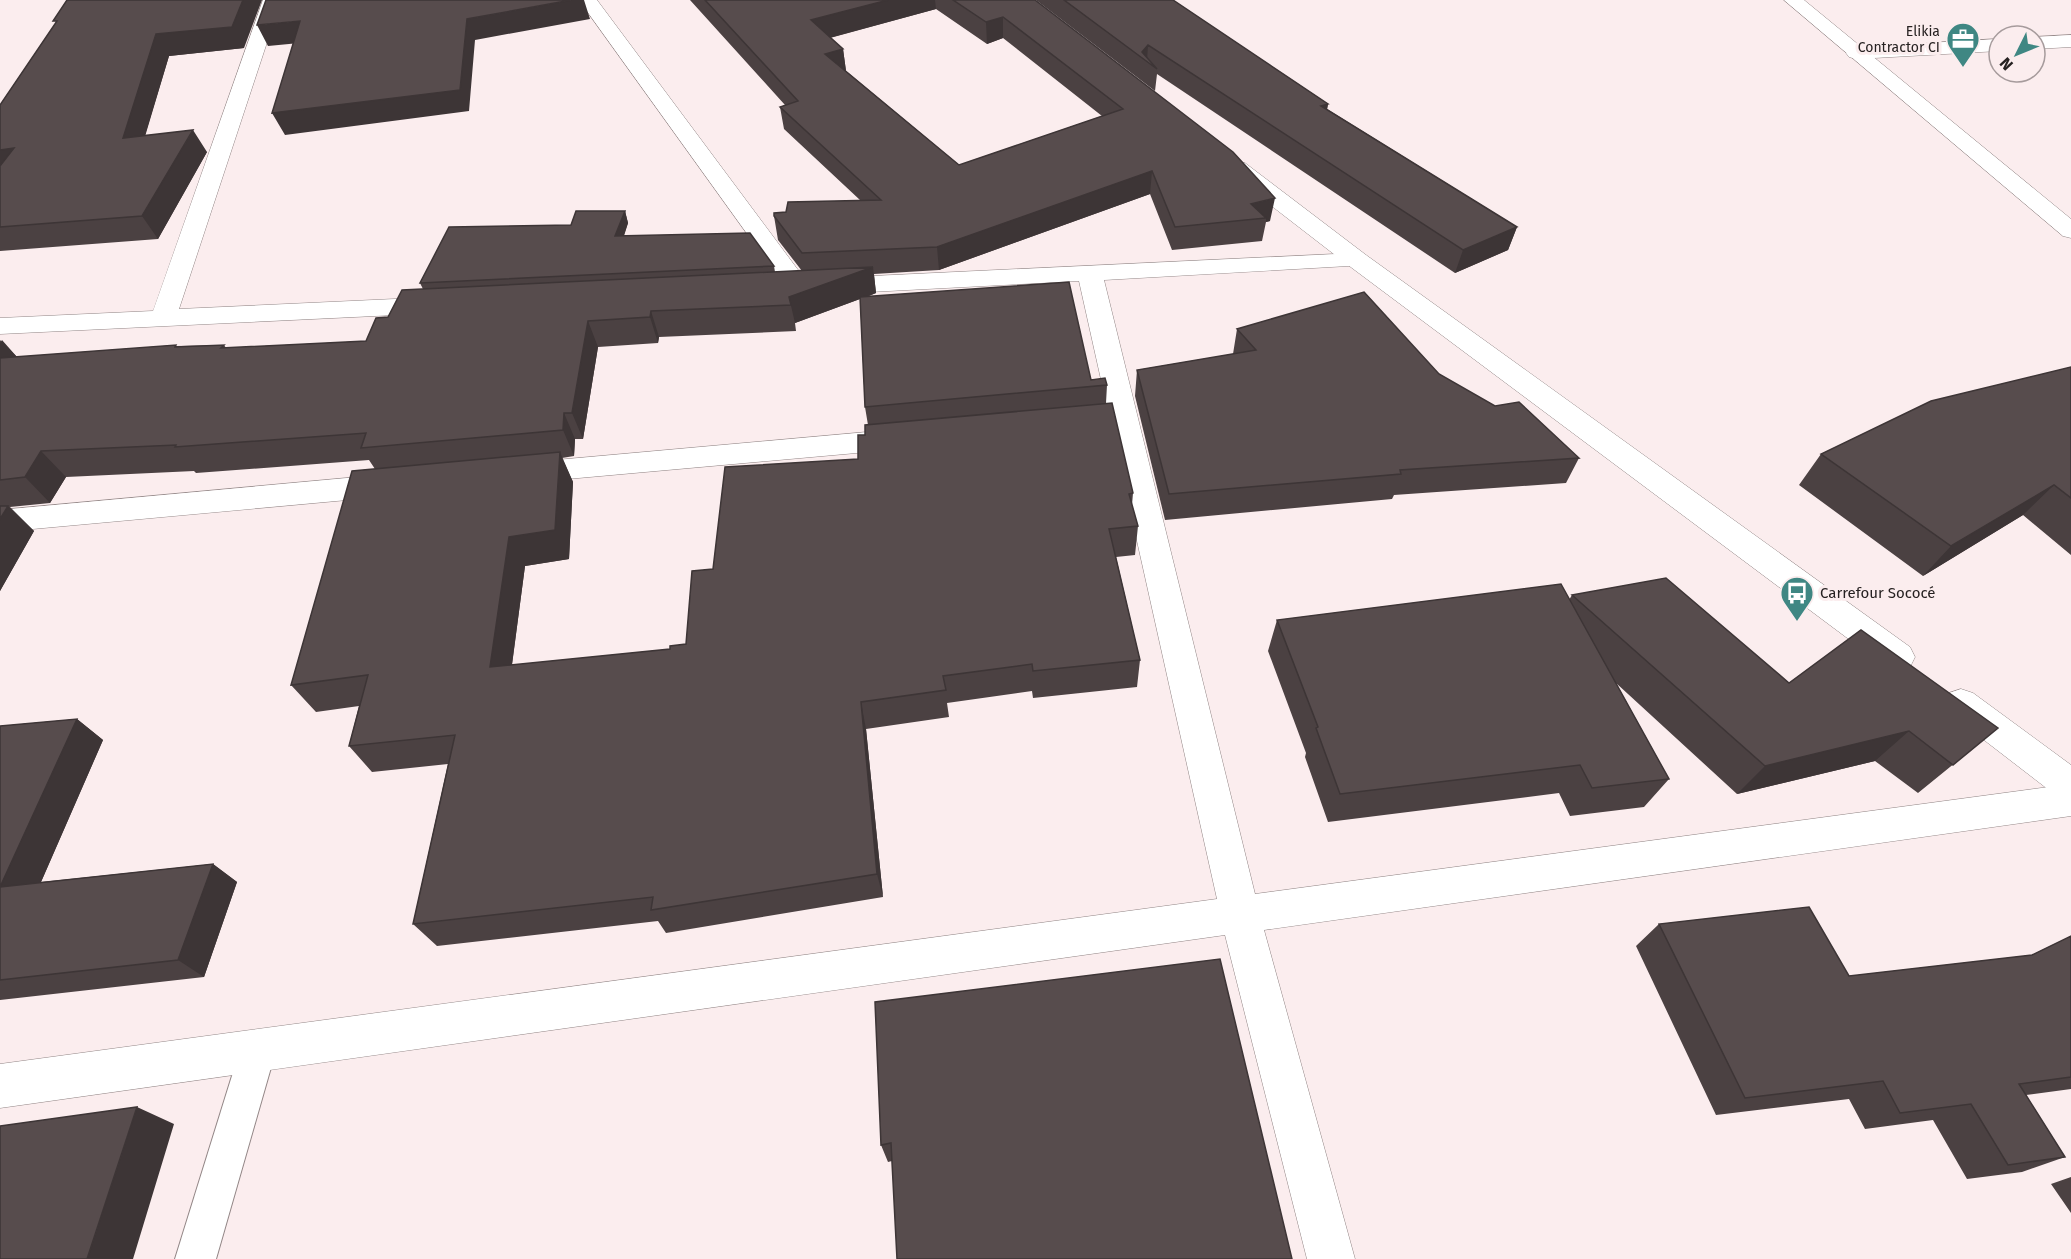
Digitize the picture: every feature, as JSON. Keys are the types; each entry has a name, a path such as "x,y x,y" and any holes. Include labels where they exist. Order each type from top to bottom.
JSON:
{"street":[{"path":"163,318 272,0"},
{"path":"588,0 786,288 1357,260"},
{"path":"1793,0 2071,231"},
{"path":"2047,42 2071,41"},
{"path":"1856,52 1987,46"},
{"path":"1216,152 1357,260 2071,786"},
{"path":"1090,273 1240,915 1331,1259"},
{"path":"0,326 463,304"},
{"path":"1042,426 1124,419"},
{"path":"497,476 923,437"},
{"path":"0,521 414,483"},
{"path":"0,1086 2071,800"}],"lane":[{"path":"196,1259 258,1050"}],"building":[{"path":"67,0 243,0 232,27 156,34 123,138 193,130 142,216 0,227 0,166 14,148 0,150 0,105 57,21 53,21"},
{"path":"266,0 571,0 467,19 460,90 272,113 300,21 257,25"},
{"path":"705,0 888,0 811,20 843,49 825,54 959,165 1123,109 1003,17 986,22 953,0 1035,0 1233,152 1275,198 1251,204 1266,218 1175,227 1152,171 937,247 802,253 774,216 774,213 786,212 788,202 881,200 780,107 798,101"},
{"path":"1064,0 1173,0 1328,104 1321,106 1517,227 1463,250 1148,45 1142,52 1157,69"},
{"path":"576,211 625,211 615,236 750,233 774,266 420,283 449,227 571,225"},
{"path":"873,267 789,297 791,305 651,311 650,317 588,321 572,413 564,413 563,430 361,448 366,433 175,447 176,445 41,451 25,477 0,480 0,358 176,345 175,347 224,345 221,348 366,341 376,318 388,317 402,290"},
{"path":"1069,282 1091,380 1105,378 1107,385 865,407 860,297"},
{"path":"1364,292 1439,374 1495,406 1519,402 1579,458 1400,470 1401,474 1169,494 1137,370 1256,350 1237,329"},
{"path":"2071,367 2071,498 2054,485 1951,546 1821,454 1931,401"},
{"path":"1112,403 1133,493 1129,494 1138,526 1109,529 1140,660 1033,671 1032,664 943,676 946,690 861,702 877,874 651,910 653,897 413,924 455,735 349,746 368,675 291,685 352,471 560,452 555,530 509,537 490,667 670,649 670,646 686,644 692,571 713,569 725,467 858,459 858,435 865,435 865,425"},
{"path":"0,506 8,506 0,519"},
{"path":"1666,578 1789,683 1861,630 1998,728 1953,765 1909,731 1765,766 1572,595"},
{"path":"1561,584 1669,779 1592,788 1580,765 1340,794 1316,728 1318,727 1277,620"},
{"path":"77,719 0,887 0,726"},
{"path":"213,864 178,960 0,980 0,887"},
{"path":"1809,907 1849,976 2032,955 2071,936 2071,1077 2019,1084 2065,1157 2008,1165 1971,1104 1900,1113 1883,1081 1745,1098 1659,924"},
{"path":"1220,959 1292,1259 897,1259 891,1143 881,1145 875,1002"},
{"path":"137,1107 87,1259 0,1259 0,1126"}],"place":[{"name":"Elikia Contractor CI","path":"1963,68"},
{"name":"Carrefour Sococé","path":"1797,622"}]}
